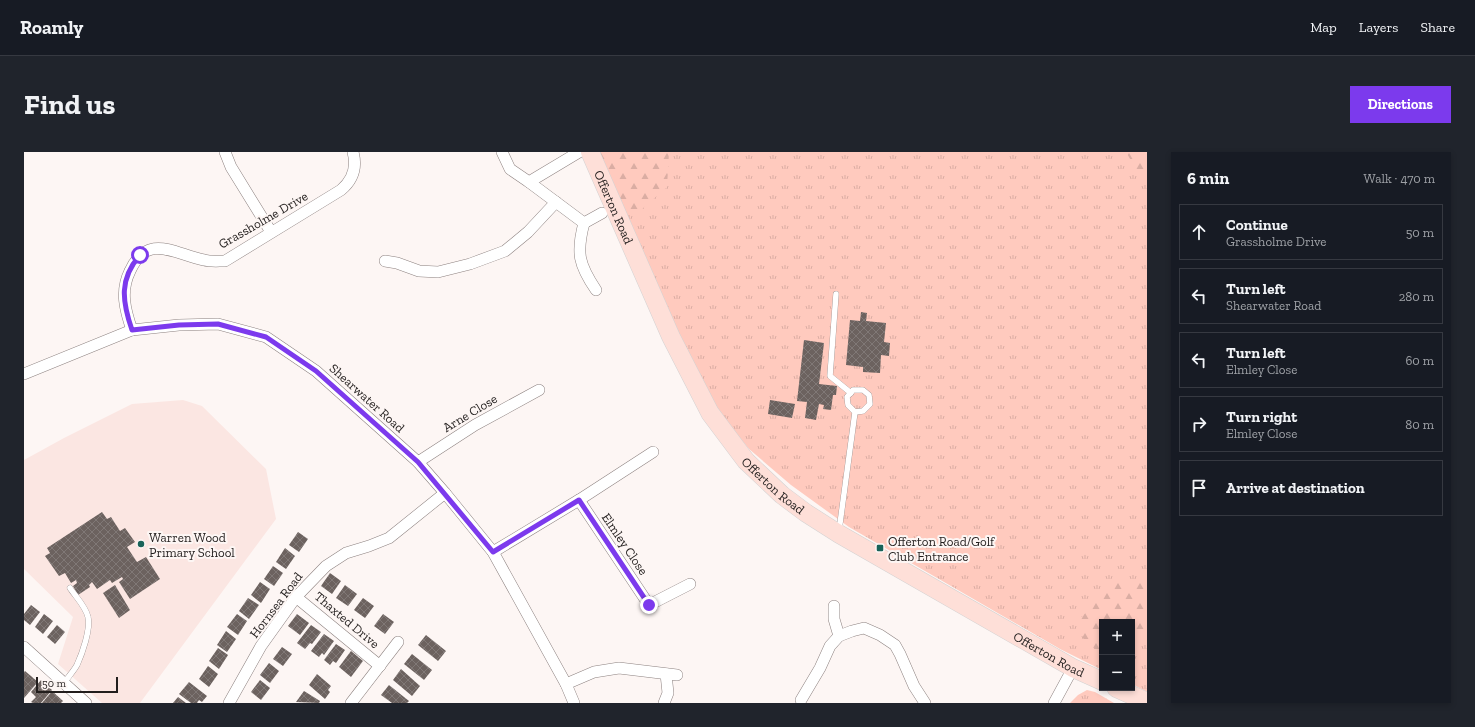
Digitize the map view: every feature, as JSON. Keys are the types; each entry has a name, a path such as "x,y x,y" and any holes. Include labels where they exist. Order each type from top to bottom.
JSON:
{"main road":[{"name":"Offerton Road","path":"590,152 671,337 710,412 746,461 782,495 806,513 839,534 1073,668 1099,680"},
{"path":"1123,691 1147,702"}],"street":[{"path":"225,152 231,167 271,232"},
{"name":"Grassholme Drive","path":"132,330 126,312 124,292 127,276 133,263 140,255 151,249 163,248 203,260 215,262 225,261 347,186 356,166 353,152"},
{"path":"502,152 510,169 584,223"},
{"path":"529,182 579,152"},
{"path":"385,261 397,263 419,271 438,272 470,264 505,251 528,232 556,202"},
{"path":"596,290 586,276 579,258 579,239 584,223 602,213"},
{"name":"Shearwater Road","path":"24,374 132,330 179,325 218,324 266,337 316,371 418,462 445,493 493,552 566,684 574,703"},
{"name":"Arne Close","path":"418,462 475,425 538,390"},
{"path":"493,552 579,500 653,452"},
{"name":"Hornsea Road","path":"229,703 261,646 296,597 326,566 346,553 389,538 445,493"},
{"name":"Elmley Close","path":"579,500 649,605 690,584"},
{"name":"Thaxted Drive","path":"296,597 380,666"},
{"path":"834,606 834,619 839,636"},
{"path":"801,700 820,668 830,646 839,636 864,628 895,645 914,686 925,703"},
{"name":"Thaxted Drive","path":"351,703 398,642"},
{"path":"24,646 86,703"},
{"path":"566,684 594,672 619,668 671,674 668,684 668,693 664,703"},
{"path":"1054,703 1073,668"}],"lane":[{"path":"836,294 830,376 851,393"},
{"path":"853,390 863,390 869,395 870,404 864,411 855,412 848,405 847,396 853,390"},
{"path":"839,534 855,412"},
{"path":"64,683 76,666 86,639 88,625 88,617 70,588"}],"shaded area":[{"name":"Warren Wood Primary School","path":"183,400 202,406 266,469 276,519 140,703 102,703 58,664 73,617 24,569 24,460 132,404"}],"green space":[{"path":"598,152 1147,152 1147,692 1135,686 1135,619 1099,619 1099,668 1060,649 849,527 791,485 749,449 714,407 648,269"},
{"path":"598,152 669,152 667,187 641,210 623,210"},
{"path":"1126,152 1147,152 1147,176 1136,169"},
{"path":"1147,579 1147,638 1135,644 1135,619 1099,619 1099,653 1083,638 1081,618 1096,600 1117,580"},
{"path":"1087,690 1095,692 1114,703 1070,703 1078,695"}],"building":[{"path":"861,312 867,313 866,321 886,323 884,342 890,343 889,356 881,355 880,373 863,372 863,367 846,365 850,320 860,321"},
{"path":"804,340 824,343 819,384 837,386 836,395 833,395 831,410 823,409 824,405 819,404 816,420 805,418 807,402 797,401"},
{"path":"770,400 795,404 792,418 768,414"},
{"path":"102,512 107,519 111,517 120,531 125,528 135,542 127,547 137,562 146,557 160,579 130,599 119,582 123,579 122,577 112,583 110,580 97,589 92,582 89,585 90,587 78,595 73,586 77,583 76,580 71,583 65,573 59,576 45,556 50,553 47,548"},
{"path":"298,532 308,539 299,552 289,545"},
{"path":"285,548 295,556 286,569 276,562"},
{"path":"273,566 283,573 274,586 264,579"},
{"path":"330,573 341,581 332,594 321,586"},
{"path":"260,582 270,589 261,603 251,595"},
{"path":"115,585 130,610 119,618 103,593"},
{"path":"345,585 357,594 348,606 336,598"},
{"path":"248,598 259,605 249,619 239,611"},
{"path":"363,598 374,606 365,618 354,610"},
{"path":"31,605 40,612 30,625 24,620 24,614"},
{"path":"44,614 53,621 43,634 35,627"},
{"path":"237,614 247,621 238,635 227,627"},
{"path":"297,614 309,623 300,635 288,626"},
{"path":"383,614 394,622 385,634 374,626"},
{"path":"57,625 65,632 55,644 47,637"},
{"path":"311,625 321,632 312,644 310,643 305,649 297,643"},
{"path":"226,631 236,639 227,652 217,645"},
{"path":"324,634 334,641 324,655 322,653 319,657 311,651"},
{"path":"426,635 446,651 438,661 418,645"},
{"path":"336,644 345,650 336,663 333,661 330,665 324,660"},
{"path":"282,647 292,654 283,666 273,659"},
{"path":"218,648 228,655 219,669 209,661"},
{"path":"351,651 363,661 351,677 339,667"},
{"path":"412,654 432,670 424,680 404,664"},
{"path":"269,663 279,671 270,683 260,675"},
{"path":"208,666 218,674 209,687 199,679"},
{"path":"401,669 420,686 412,696 393,680"},
{"path":"25,671 38,682 24,698 24,672"},
{"path":"317,674 331,686 328,690 330,692 325,699 309,685"},
{"path":"41,680 52,690 41,703 33,703 31,702 36,697 31,692"},
{"path":"260,680 270,688 261,700 251,692"},
{"path":"189,682 207,696 202,702 199,700 197,703 191,703 179,694"},
{"path":"389,685 409,701 407,703 392,703 381,695"},
{"path":"52,691 63,701 61,703 42,703"},
{"path":"304,691 320,701 319,703 296,702"},
{"path":"178,697 186,703 173,703"}],"place":[{"name":"Warren Wood Primary School","path":"141,544"},
{"name":"Offerton Road/Golf Club Entrance","path":"880,548"}],"route":[{"path":"140,255 133,263 127,276 124,292 126,312 132,330 179,325 218,324 266,337 316,371 418,462 493,552 579,500 649,605"}]}
